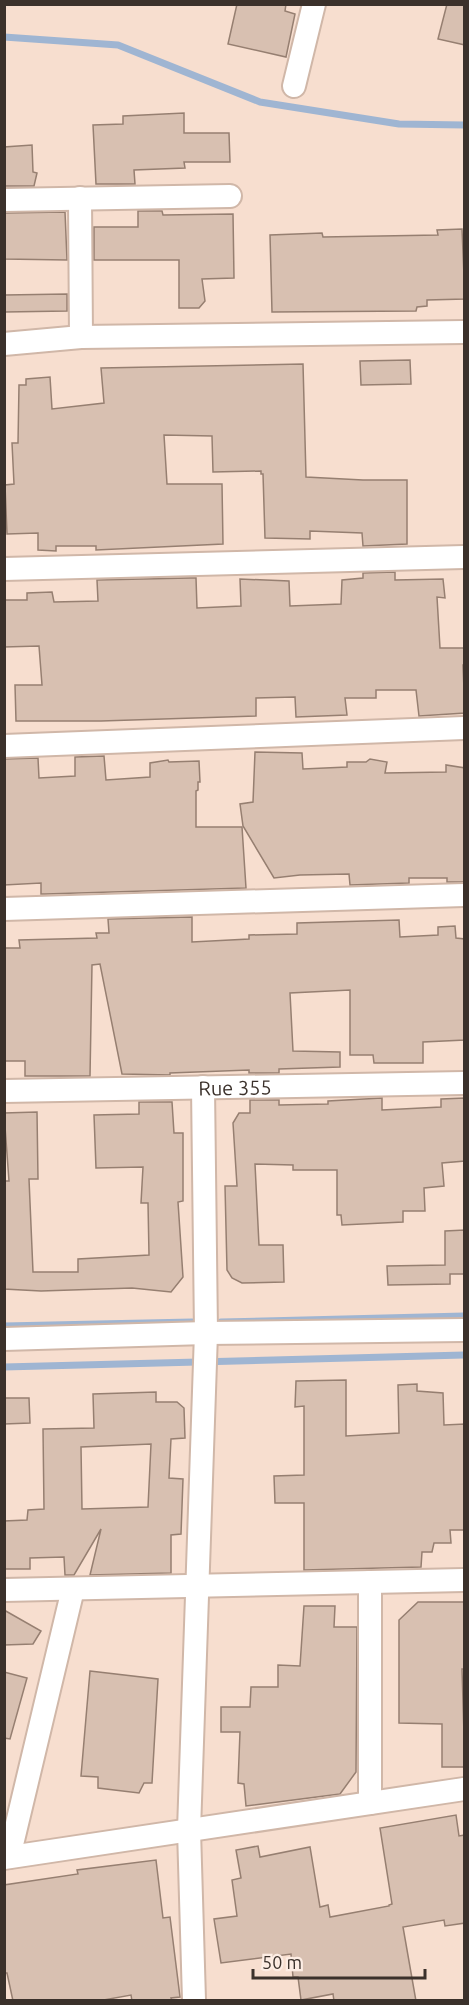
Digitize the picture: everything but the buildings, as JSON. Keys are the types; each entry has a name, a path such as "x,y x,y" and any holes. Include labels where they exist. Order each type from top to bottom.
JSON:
{"street":[{"path":"294,86 314,4"},
{"path":"4,200 230,196"},
{"path":"80,198 81,336"},
{"path":"4,344 81,336 465,332"},
{"path":"4,569 465,556"},
{"path":"4,746 465,728"},
{"path":"4,909 465,895"},
{"name":"Rue 355","path":"4,1090 465,1083"},
{"path":"194,2001 189,1830 206,1333 203,1087"},
{"path":"4,1339 206,1333 465,1330"},
{"path":"4,1590 465,1580"},
{"path":"370,1582 370,1803"},
{"path":"73,1588 7,1858 465,1789"}],"waterway":[{"path":"4,37 118,45 260,102 399,124 464,125"},
{"path":"221,1322 464,1316"},
{"path":"4,1326 192,1322"},
{"path":"4,1367 464,1355"}]}
